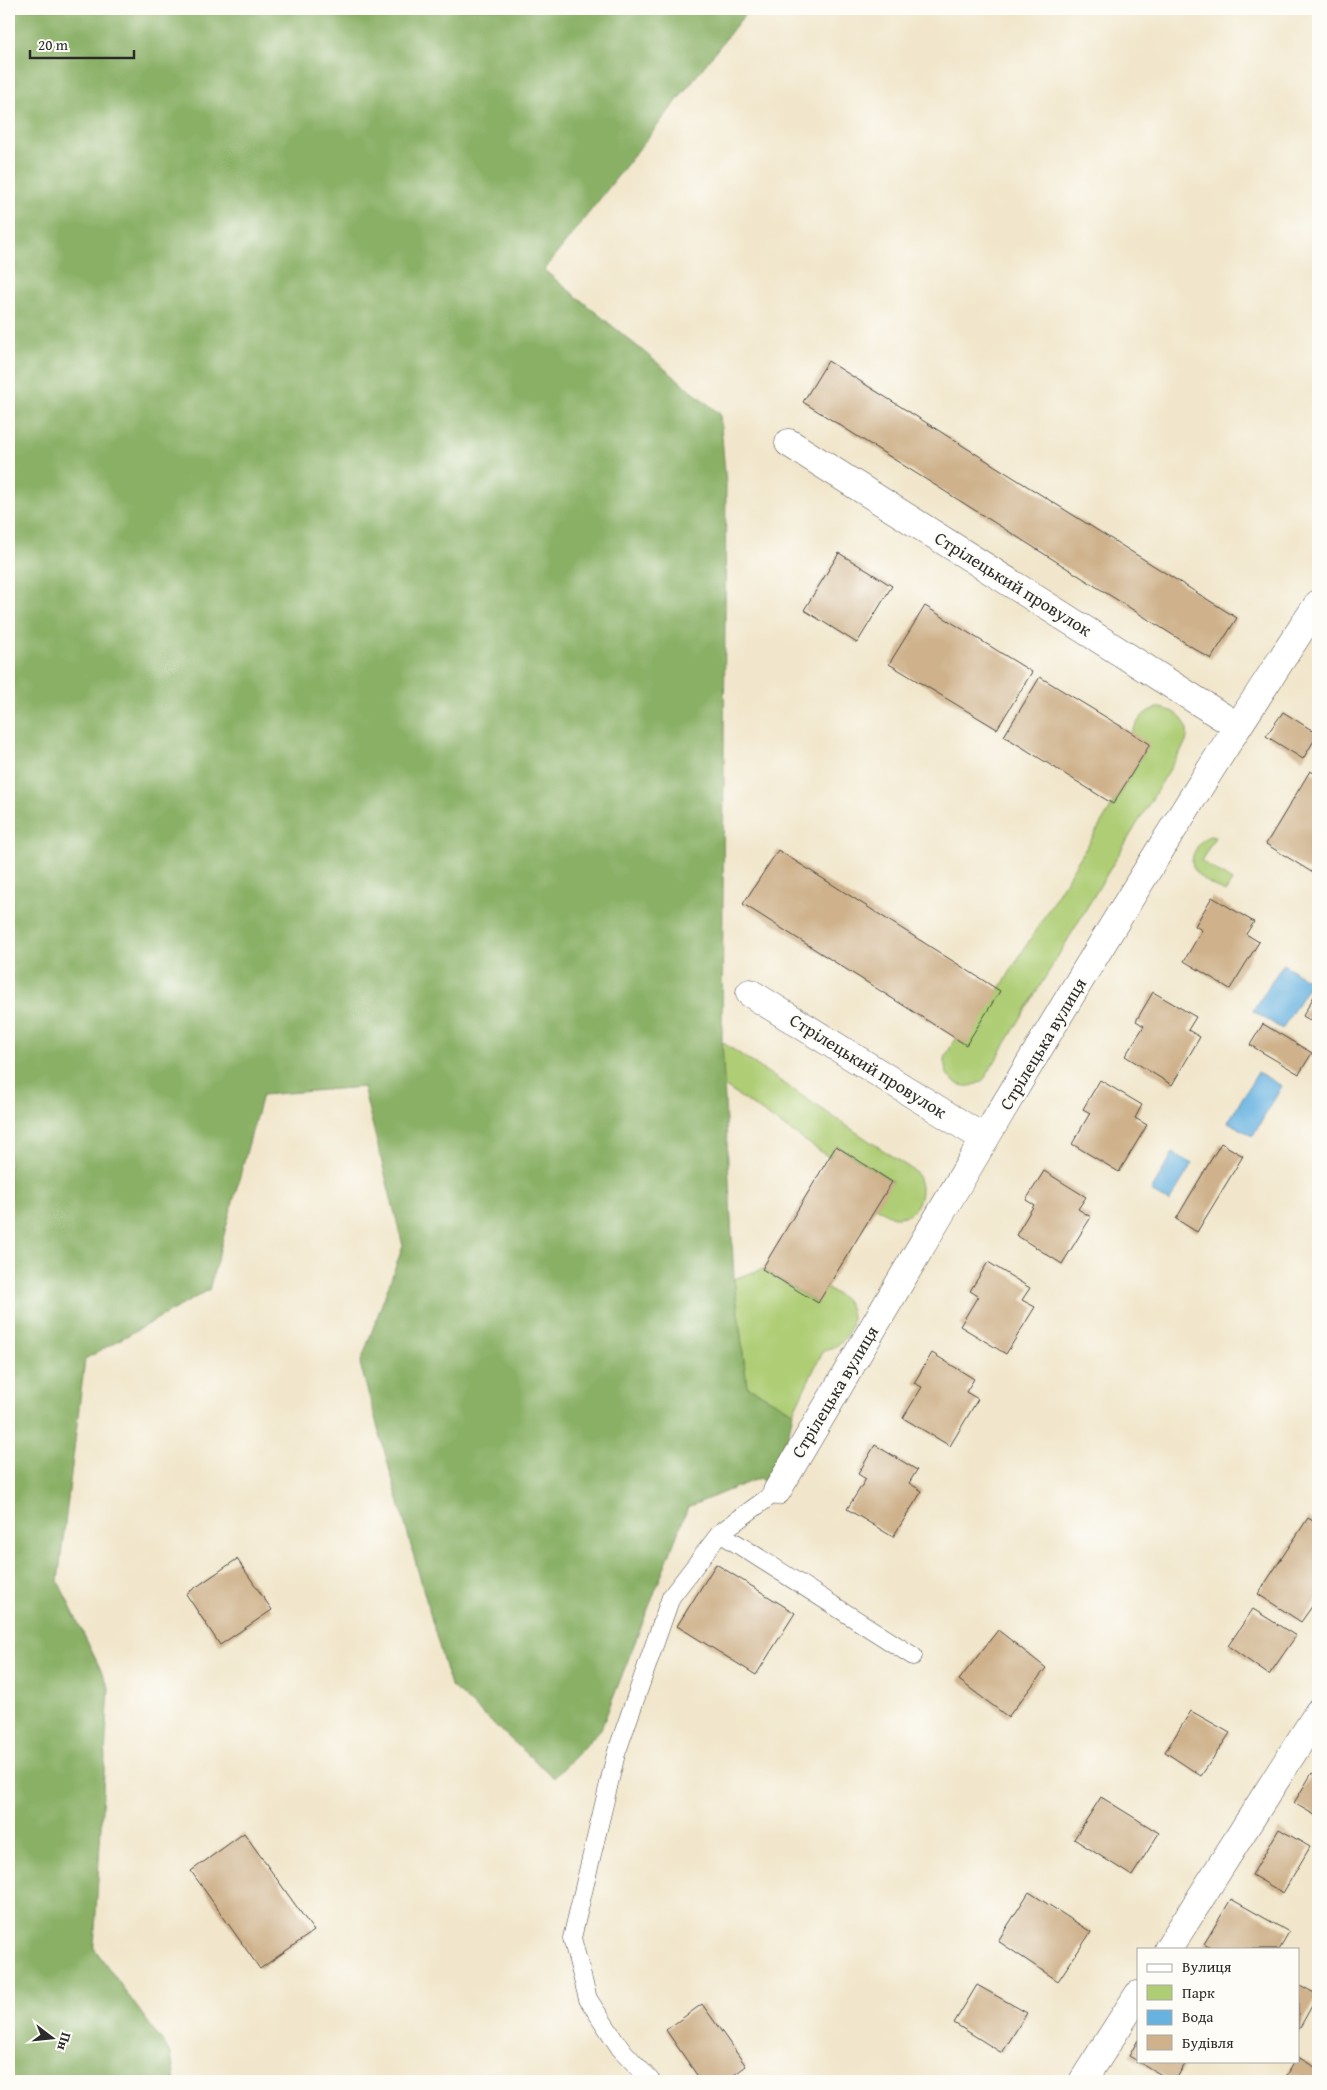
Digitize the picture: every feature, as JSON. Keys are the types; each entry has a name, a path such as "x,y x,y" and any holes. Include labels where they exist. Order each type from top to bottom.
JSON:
{"street":[{"name":"Стрілецький провулок","path":"789,443 1237,726"},
{"name":"Стрілецька вулиця","path":"777,1490 985,1139 1237,726 1318,604"},
{"name":"Стрілецький провулок","path":"750,993 985,1139"},
{"path":"1169,1948 1318,1713"},
{"path":"1083,2081 1137,1997"}],"lane":[{"path":"651,2081 620,2048 588,1999 572,1938 616,1754 671,1596 720,1533 777,1490"},
{"path":"720,1533 913,1656"}],"green space":[{"path":"9,9 749,9 544,270 720,414 726,484 722,1042 734,1279 747,1386 793,1412 777,1491 759,1478 688,1507 601,1729 554,1778 450,1685 360,1364 403,1246 363,1087 262,1095 209,1290 85,1359 58,1581 109,1687 94,1948 171,2054 175,2081 9,2081"},
{"path":"1157,708 1170,711 1181,718 1187,729 1186,742 985,1078 972,1086 958,1084 952,1080 945,1068 948,1052 956,1039 966,1044 1149,745 1131,733 1144,714"},
{"path":"1210,836 1215,837 1201,861 1232,881 1225,892 1199,876 1192,864 1197,847 1204,839"},
{"path":"722,1042 914,1171 918,1177 921,1192 912,1212 895,1217 876,1207 892,1181 836,1146 829,1157 724,1086"},
{"path":"762,1269 817,1303 826,1288 844,1299 851,1312 851,1327 848,1334 837,1345 823,1351 793,1412 747,1386 734,1279"}],"water":[{"path":"1283,964 1311,982 1282,1029 1253,1011"},
{"path":"1258,1072 1282,1086 1253,1136 1228,1122"},
{"path":"1173,1153 1192,1164 1169,1202 1151,1191"}],"building":[{"path":"828,361 1237,618 1211,659 803,402"},
{"path":"839,553 892,586 857,643 804,610"},
{"path":"925,606 1032,672 997,729 889,664"},
{"path":"1040,677 1150,744 1113,804 1004,736"},
{"path":"1283,712 1318,734 1303,759 1266,736"},
{"path":"1310,771 1318,775 1318,876 1266,844"},
{"path":"778,850 1000,991 966,1045 743,904"},
{"path":"1212,897 1254,922 1246,934 1259,942 1230,989 1184,961 1202,930 1195,926"},
{"path":"1318,989 1318,1025 1303,1016"},
{"path":"1153,992 1196,1017 1188,1030 1200,1037 1172,1085 1125,1056 1144,1026 1136,1021"},
{"path":"1263,1024 1312,1053 1299,1074 1250,1045"},
{"path":"1100,1080 1142,1105 1135,1118 1147,1125 1119,1172 1072,1144 1090,1113 1083,1109"},
{"path":"1221,1143 1243,1156 1197,1232 1176,1219"},
{"path":"836,1146 892,1182 818,1303 762,1269"},
{"path":"1044,1171 1086,1197 1078,1209 1091,1217 1062,1264 1016,1235 1034,1205 1026,1200"},
{"path":"988,1262 1030,1288 1022,1300 1035,1307 1006,1354 960,1326 978,1296 970,1291"},
{"path":"932,1353 974,1379 966,1392 978,1399 950,1446 903,1418 922,1387 914,1383"},
{"path":"875,1445 917,1470 909,1483 922,1491 893,1537 847,1509 866,1479 858,1474"},
{"path":"1308,1518 1318,1524 1318,1598 1301,1622 1258,1594"},
{"path":"237,1559 272,1610 220,1645 186,1594"},
{"path":"716,1564 795,1613 756,1675 677,1626"},
{"path":"1253,1609 1296,1636 1269,1675 1228,1646"},
{"path":"998,1630 1046,1668 1008,1717 959,1680"},
{"path":"1191,1711 1230,1733 1201,1776 1165,1752"},
{"path":"1312,1773 1318,1777 1318,1817 1294,1803"},
{"path":"1101,1797 1159,1833 1132,1876 1074,1839"},
{"path":"1279,1829 1310,1847 1283,1893 1252,1875"},
{"path":"244,1833 314,1931 260,1969 191,1871"},
{"path":"1029,1892 1091,1932 1058,1981 998,1941"},
{"path":"1231,1899 1289,1932 1280,1948 1210,1948 1204,1944"},
{"path":"977,1985 1027,2013 1002,2053 954,2023"},
{"path":"1300,1985 1318,1995 1300,2027"},
{"path":"702,2004 746,2066 726,2081 701,2081 666,2030"},
{"path":"1137,2042 1137,2061 1129,2056"},
{"path":"1300,2058 1318,2069 1318,2081 1284,2081 1294,2062 1300,2062"},
{"path":"1139,2062 1186,2062 1175,2081"}],"waterway":[{"path":"9,26 12,9"}]}
